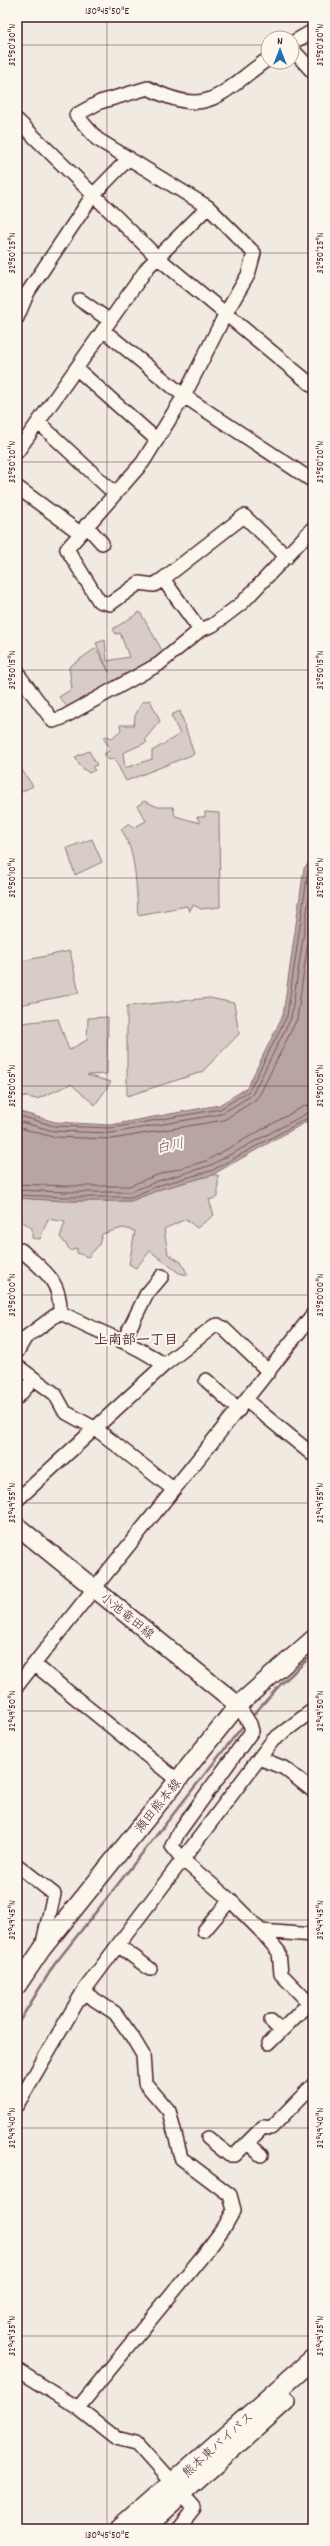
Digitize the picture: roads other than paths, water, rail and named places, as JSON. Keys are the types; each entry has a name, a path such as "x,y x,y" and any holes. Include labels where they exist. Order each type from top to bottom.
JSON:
{"highway":[{"name":"熊本東バイパス","path":"142,2529 178,2488 313,2359"},
{"name":"熊本東バイパス","path":"120,2529 178,2488 313,2376"}],"main road":[{"name":"小池竜田線","path":"17,1526 238,1705"},
{"name":"瀬田熊本線","path":"17,1986 42,1949 105,1873 177,1780 238,1705 313,1639"}],"street":[{"path":"300,38 313,31"},
{"path":"300,58 313,72"},
{"path":"260,65 214,100 193,103 186,102 170,99 148,88 100,102 76,115 97,139 208,207 254,253 248,275 226,313 184,396 157,440 143,462 66,549 99,602 110,604 139,583 154,585 244,516 287,557"},
{"path":"17,120 157,257 313,386"},
{"path":"17,318 28,292 93,195 129,158"},
{"path":"17,452 77,369 106,325 157,257 208,207"},
{"path":"80,300 184,396 313,481"},
{"path":"77,369 157,440"},
{"path":"39,423 115,494"},
{"path":"17,487 83,529 102,543"},
{"path":"17,670 20,677 53,721 159,664 200,630 213,625 242,603 287,557 305,534 313,528"},
{"path":"163,579 200,630"},
{"path":"21,1250 57,1286 60,1295 60,1312"},
{"path":"124,1340 146,1296 162,1276"},
{"path":"60,1312 83,1325 124,1340 164,1365"},
{"path":"17,1352 25,1338 60,1312"},
{"path":"17,1686 173,1489 243,1406 313,1314"},
{"path":"17,1500 164,1365 193,1340 218,1325 269,1372"},
{"path":"17,1366 55,1394 65,1412 96,1429 173,1489"},
{"path":"17,1398 34,1379"},
{"path":"206,1380 313,1455"},
{"path":"34,1664 177,1780"},
{"path":"238,1705 250,1724 252,1731 175,1838 172,1846 183,1860 230,1900 261,1931 279,1952 282,1974 311,2005 269,2043"},
{"path":"17,2105 83,1992 118,1945 273,1740 313,1710"},
{"path":"259,1758 284,1768 313,1791"},
{"path":"17,1865 54,1894 42,1949"},
{"path":"204,1930 230,1900"},
{"path":"261,1931 313,1935"},
{"path":"118,1945 150,1969"},
{"path":"78,2408 205,2253 225,2226 234,2210 230,2195 181,2158 169,2111 145,2083 143,2055 131,2035 115,2013 83,1992"},
{"path":"271,2021 281,2032"},
{"path":"208,2138 233,2156 263,2127 271,2128 313,2085"},
{"path":"248,2143 261,2155"},
{"path":"17,2370 78,2408 116,2438 136,2443 178,2488 194,2508 178,2529"}],"water":[{"name":"白川","path":"313,859 313,1118 212,1175 161,1189 131,1201 65,1201 17,1198 17,1111 55,1122 110,1125 219,1105 247,1088 283,1015 304,868"}],"waterway":[{"path":"254,1714 280,1685 308,1659"},
{"path":"17,2025 54,1965 242,1727"}],"district":[{"name":"上南部一丁目","path":"136,1339"}]}
